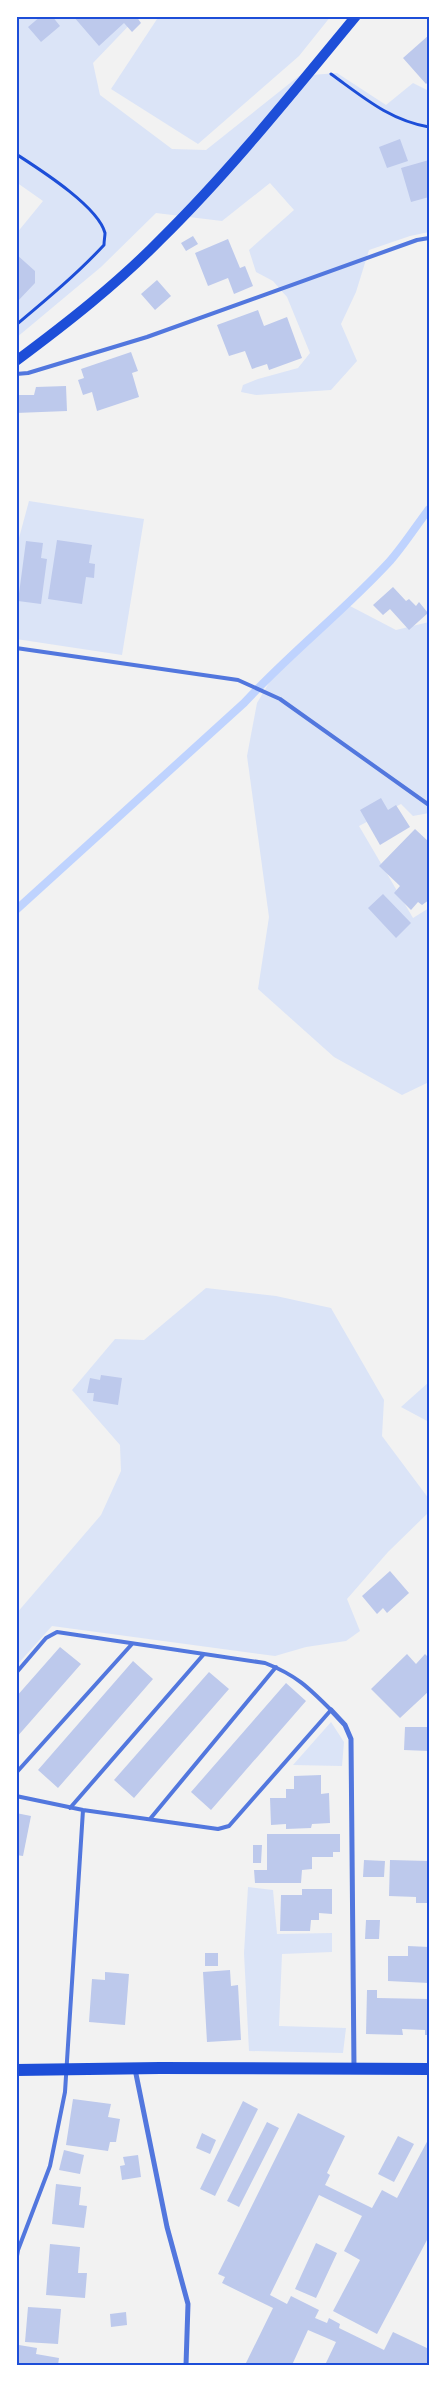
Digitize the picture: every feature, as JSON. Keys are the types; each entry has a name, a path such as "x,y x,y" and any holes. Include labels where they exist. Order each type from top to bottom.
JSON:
{"main road":[{"path":"16,361 84,310 161,240 229,166 356,16"},
{"path":"16,2070 135,2068 429,2069"}],"street":[{"path":"331,1710 345,1725 351,1739 354,2069"},
{"path":"135,2068 167,2227 188,2304 186,2365"}],"lane":[{"path":"16,374 28,373 147,337 284,286 416,240 429,238"},
{"path":"16,648 238,680 260,688 280,699 429,805"},
{"path":"16,1673 46,1638 57,1632 265,1663 286,1671 306,1684 331,1710 229,1826 218,1829 83,1810 16,1796"},
{"path":"16,1773 132,1644"},
{"path":"70,1808 204,1654"},
{"path":"150,1819 276,1667"},
{"path":"16,2262 18,2250 50,2166 68,2069 83,1810"}],"path":[{"path":"316,64 387,114 411,124 429,127"},
{"path":"16,154 81,202 95,217 104,233 104,245 88,262 52,297 16,325"}],"shaded area":[{"path":"16,16 138,16 93,63 100,95 172,149 206,150 299,76 337,73 386,105 413,83 429,91 429,232 410,236 369,250 356,292 341,324 357,361 331,390 256,395 241,392 243,385 298,368 310,353 287,297 273,281 256,272 249,250 294,210 270,183 222,221 156,213 101,267 16,338 16,234 43,201 16,182"},
{"path":"159,16 331,16 299,56 198,144 111,89"},
{"path":"29,501 144,519 122,655 16,639 16,549"},
{"path":"350,606 396,630 429,622 429,813 413,816 401,804 359,826 413,918 429,908 429,1082 402,1095 334,1057 258,989 269,917 247,756 257,703 276,671"},
{"path":"206,1288 276,1296 331,1308 384,1400 382,1436 429,1499 429,1512 388,1552 347,1599 360,1631 346,1641 306,1647 275,1656 52,1626 16,1666 16,1614 101,1515 121,1471 120,1445 72,1390 115,1339 144,1340"},
{"path":"429,1382 429,1422 401,1407"},
{"path":"331,1722 344,1742 342,1766 293,1765"},
{"path":"248,1887 273,1890 277,1934 332,1933 332,1952 282,1954 279,2026 346,2028 343,2053 249,2051 244,1953"}],"building":[{"path":"41,16 52,16 60,26 41,42 28,27"},
{"path":"73,16 136,16 141,23 132,32 124,23 99,46"},
{"path":"429,35 429,81 426,84 403,58"},
{"path":"400,139 408,161 387,168 379,147"},
{"path":"429,160 429,197 411,202 401,168"},
{"path":"193,236 198,244 186,251 181,243"},
{"path":"228,239 240,268 245,266 253,286 234,294 228,278 208,286 195,253"},
{"path":"16,254 35,271 35,283 16,303"},
{"path":"157,280 171,296 155,310 141,294"},
{"path":"258,310 264,326 287,317 302,358 269,370 267,364 252,369 245,351 229,356 217,325"},
{"path":"131,352 138,371 132,373 139,397 97,411 92,392 83,395 78,380 84,378 81,369"},
{"path":"66,386 67,411 16,413 16,395 34,395 36,387"},
{"path":"57,540 92,545 89,563 95,564 94,578 86,577 82,604 48,599"},
{"path":"26,541 43,543 41,558 47,559 41,604 18,601"},
{"path":"393,587 406,601 409,599 416,606 419,602 428,613 409,630 390,609 383,615 373,605"},
{"path":"381,798 388,810 396,805 410,827 380,845 360,810"},
{"path":"415,829 429,842 429,900 422,905 418,902 411,910 394,893 400,886 379,866"},
{"path":"383,894 411,923 396,938 368,908"},
{"path":"101,1375 122,1378 118,1405 93,1401 94,1393 87,1393 90,1378 100,1380"},
{"path":"390,1571 409,1593 387,1613 383,1608 377,1614 362,1596"},
{"path":"60,1647 81,1664 16,1738 16,1697"},
{"path":"407,1654 416,1664 425,1654 429,1658 429,1691 400,1718 371,1689"},
{"path":"133,1661 153,1679 58,1788 38,1770"},
{"path":"209,1672 229,1689 134,1798 114,1780"},
{"path":"286,1683 306,1701 211,1810 191,1792"},
{"path":"405,1727 429,1727 429,1751 404,1750"},
{"path":"321,1775 321,1794 329,1793 330,1823 312,1824 311,1828 286,1829 286,1824 271,1825 270,1798 286,1798 286,1789 294,1789 294,1776"},
{"path":"16,1813 31,1816 23,1856 16,1855"},
{"path":"267,1834 340,1834 340,1852 333,1852 333,1857 312,1857 312,1869 302,1870 301,1883 255,1883 254,1870 267,1870"},
{"path":"253,1845 262,1845 261,1863 253,1863"},
{"path":"364,1860 385,1861 384,1877 363,1877"},
{"path":"390,1860 429,1861 429,1903 416,1903 416,1897 389,1896"},
{"path":"302,1889 332,1889 332,1914 319,1913 319,1920 311,1920 310,1931 280,1931 281,1895 302,1895"},
{"path":"366,1920 380,1920 379,1939 365,1939"},
{"path":"408,1946 429,1947 429,1983 388,1981 388,1956 408,1956"},
{"path":"205,1953 218,1953 218,1966 205,1966"},
{"path":"230,1970 231,1986 238,1985 241,2040 207,2042 203,1972"},
{"path":"105,1972 129,1974 125,2025 89,2022 92,1979 105,1980"},
{"path":"367,1990 377,1990 377,1998 429,1999 429,2035 425,2035 425,2030 402,2029 403,2035 366,2034"},
{"path":"73,2099 111,2104 108,2117 120,2119 116,2142 110,2142 108,2151 66,2145"},
{"path":"243,2101 258,2109 215,2196 200,2189"},
{"path":"298,2113 345,2136 327,2173 330,2175 325,2185 372,2208 382,2190 397,2198 429,2138 429,2242 427,2240 377,2334 333,2311 360,2260 344,2251 362,2216 319,2195 270,2295 287,2304 291,2296 319,2310 315,2318 327,2323 329,2318 340,2324 339,2328 384,2350 393,2332 429,2349 429,2365 325,2365 336,2342 308,2330 292,2365 245,2365 273,2308 222,2283 225,2277 218,2274"},
{"path":"267,2122 279,2128 239,2207 227,2201"},
{"path":"202,2133 216,2140 210,2154 196,2148"},
{"path":"398,2136 414,2144 394,2182 378,2174"},
{"path":"64,2150 84,2155 80,2174 59,2170"},
{"path":"138,2155 141,2177 122,2180 120,2166 125,2165 123,2157"},
{"path":"56,2184 81,2187 79,2205 87,2206 84,2228 52,2224"},
{"path":"316,2243 337,2253 316,2298 295,2289"},
{"path":"50,2244 80,2247 78,2273 87,2273 85,2298 46,2295"},
{"path":"28,2307 61,2309 58,2344 25,2342"},
{"path":"126,2312 127,2325 111,2327 110,2314"},
{"path":"19,2345 37,2348 36,2354 59,2358 58,2365 16,2365"}],"waterway":[{"path":"16,910 244,703 354,597 390,561 429,509"}]}
